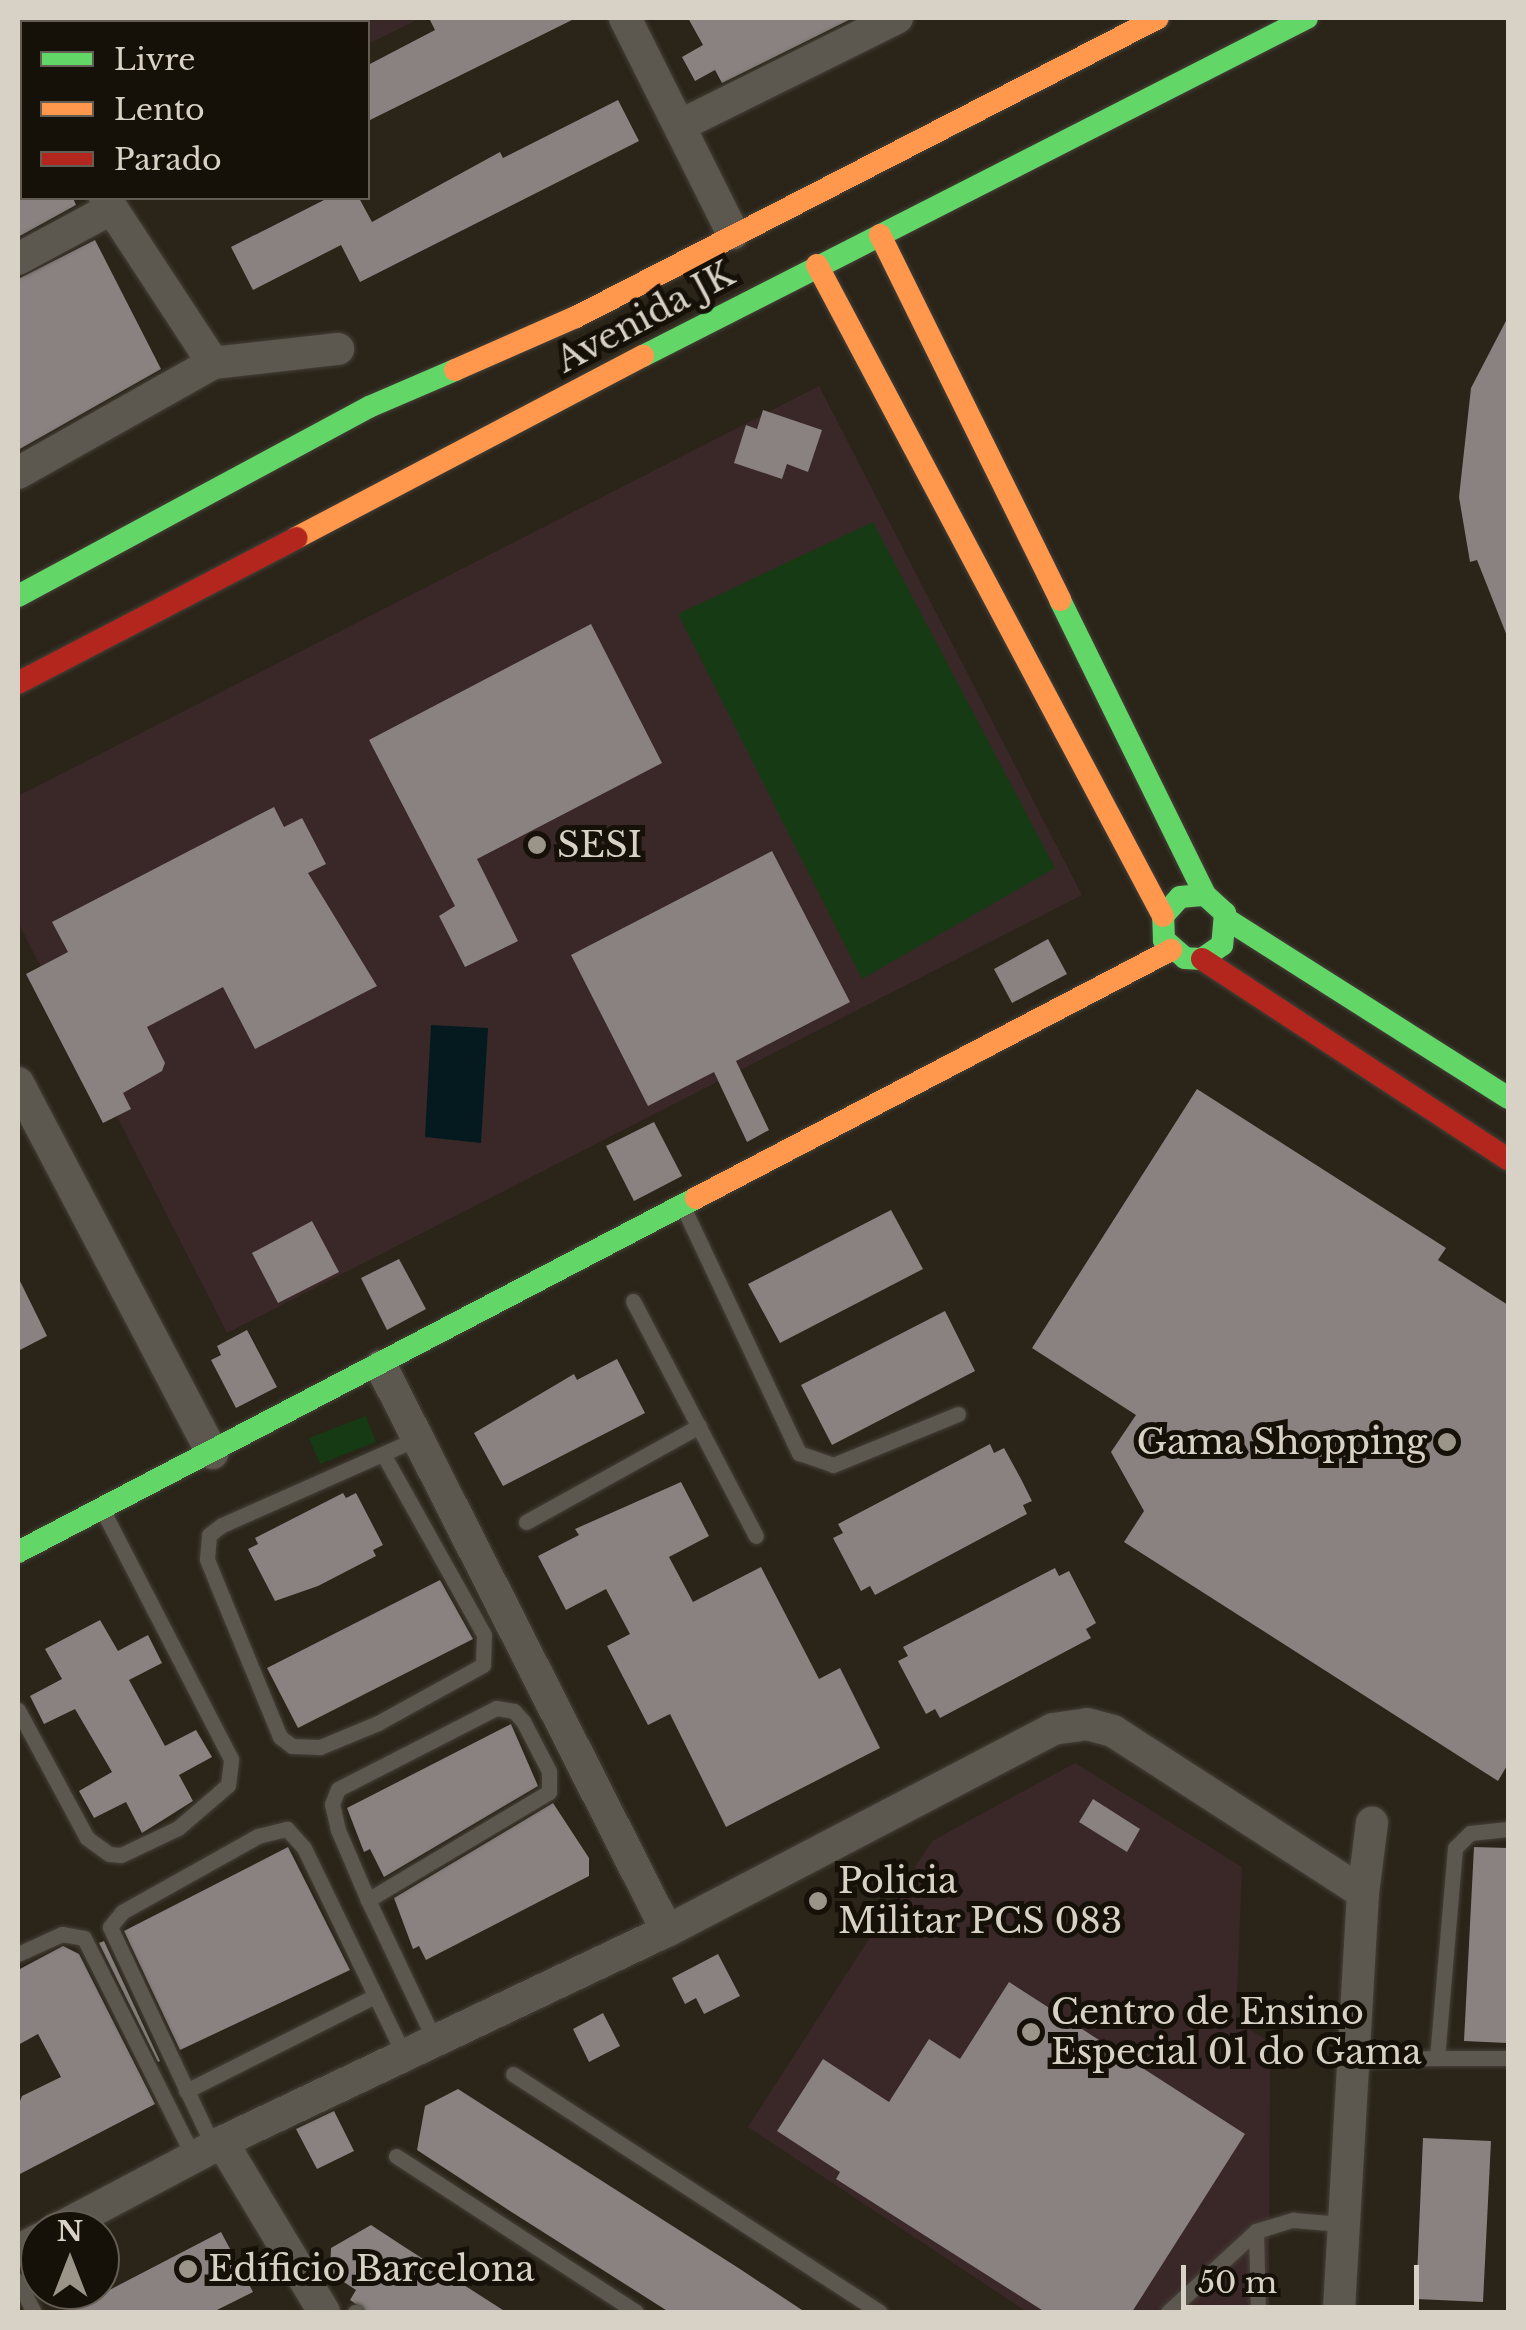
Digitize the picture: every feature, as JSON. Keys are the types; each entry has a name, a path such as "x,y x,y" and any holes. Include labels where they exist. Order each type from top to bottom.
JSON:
{"street":[{"path":"625,18 683,124 733,234"},
{"path":"683,124 897,18"},
{"name":"Avenida JK","path":"18,596 369,407 576,317 1158,18"},
{"name":"Avenida JK","path":"18,682 612,375 817,264 1307,18"},
{"path":"18,259 109,203 213,364"},
{"path":"880,235 1205,895 1228,920 1508,1098"},
{"path":"817,264 1163,916 1171,950"},
{"path":"576,317 570,357 612,375"},
{"path":"18,474 213,364 338,349"},
{"path":"881,384 936,353"},
{"path":"1163,916 1180,897 1205,895"},
{"path":"1202,959 1222,945 1228,920"},
{"path":"18,1552 381,1366 1171,950 1202,959 1508,1159"},
{"path":"18,1083 212,1453"},
{"path":"381,1366 667,1931"},
{"path":"93,2210 209,2148 667,1931 1053,1729 1087,1724 1112,1731 1363,1893"},
{"path":"1339,2312 1363,1893 1372,1823"},
{"path":"209,2148 324,2312"}],"lane":[{"path":"683,1207 799,1454 833,1465 958,1414"},
{"path":"633,1301 756,1536"},
{"path":"526,1522 698,1426"},
{"path":"383,1454 484,1634 484,1666 378,1723 320,1746 292,1746 280,1736 205,1546 222,1525 418,1438"},
{"path":"18,1710 87,1838 109,1854 121,1855 178,1828 228,1785 231,1759 101,1509"},
{"path":"368,1900 549,1792 549,1771 514,1711 480,1714 338,1789 332,1804 338,1830 368,1900 435,2041"},
{"path":"209,2148 110,1926 122,1912 258,1836 277,1828 294,1835 404,2055"},
{"path":"1436,2058 1455,1848 1470,1833 1508,1829"},
{"path":"18,1954 62,1934 84,1938 209,2148"},
{"path":"186,2092 375,1996"},
{"path":"1355,2060 1508,2058"},
{"path":"513,2074 880,2312"},
{"path":"396,2156 636,2312"},
{"path":"1168,2312 1256,2231 1293,2220 1342,2224"},
{"path":"1256,2231 1258,2312"}],"shaded area":[{"path":"34,18 421,18 370,43 370,20"},
{"name":"SESI","path":"819,386 1082,895 227,1333 18,922 18,796"},
{"name":"Centro de Ensino Especial 01 do Gama","path":"1075,1763 1242,1867 1236,2021 1270,2042 1269,2312 1027,2312 748,2127 932,1841"}],"green space":[{"path":"873,522 1055,868 862,979 678,614"},
{"path":"366,1416 376,1442 320,1464 309,1438"}],"water":[{"path":"431,1025 488,1028 481,1143 425,1137"}],"building":[{"path":"429,18 576,18 370,120 370,64 435,30"},
{"path":"688,18 853,18 722,83 715,70 695,81 682,57 703,45"},
{"path":"618,100 639,141 360,282 341,245 253,290 231,247 324,200 360,200 372,222 500,152 503,158"},
{"path":"18,198 74,200 76,205 18,237"},
{"path":"95,240 161,369 18,450 18,279"},
{"path":"1508,317 1507,636 1477,560 1470,562 1459,497 1471,388"},
{"path":"763,410 822,430 808,472 787,464 782,479 734,463 746,425 757,429"},
{"path":"591,624 662,763 477,859 518,941 465,967 439,916 455,906 369,740"},
{"path":"274,807 284,827 302,818 326,864 308,873 377,986 255,1049 223,987 147,1027 165,1063 162,1071 123,1093 131,1109 103,1123 26,974 68,952 52,922"},
{"path":"772,851 850,1002 736,1061 769,1130 747,1142 714,1072 648,1106 571,955"},
{"path":"1048,939 1067,974 1012,1003 994,969"},
{"path":"1197,1089 1446,1248 1438,1260 1508,1305 1508,1764 1498,1781 1124,1542 1144,1511 1111,1452 1136,1415 1032,1348"},
{"path":"654,1122 682,1176 634,1201 606,1146"},
{"path":"891,1210 923,1269 780,1343 748,1284"},
{"path":"312,1221 339,1272 278,1303 252,1253"},
{"path":"399,1259 426,1309 387,1330 361,1278"},
{"path":"18,1277 47,1336 18,1351"},
{"path":"945,1311 975,1371 832,1445 801,1385"},
{"path":"247,1330 277,1387 236,1408 211,1360 221,1355 217,1346"},
{"path":"617,1359 645,1413 503,1486 474,1433 574,1374 577,1380"},
{"path":"990,1444 994,1453 1004,1448 1021,1479 1032,1501 1023,1505 1027,1514 875,1595 870,1586 861,1591 833,1538 843,1533 838,1524"},
{"path":"681,1482 709,1536 669,1557 693,1602 761,1567 819,1679 840,1668 880,1748 726,1827 670,1714 648,1725 607,1646 630,1634 606,1589 566,1610 538,1556 579,1535 575,1529"},
{"path":"343,1493 346,1498 356,1493 383,1545 373,1550 376,1556 318,1586 275,1601 248,1549 258,1544 255,1538"},
{"path":"1055,1568 1059,1576 1069,1571 1096,1623 1086,1629 1091,1638 940,1718 935,1709 926,1714 898,1661 908,1656 903,1647"},
{"path":"440,1580 473,1639 298,1728 267,1668"},
{"path":"100,1620 118,1651 148,1635 162,1663 129,1680 165,1746 196,1730 212,1757 179,1775 193,1801 142,1833 126,1802 94,1818 79,1791 112,1772 75,1709 44,1724 30,1696 62,1679 45,1649"},
{"path":"511,1724 538,1786 384,1877 370,1849 364,1852 347,1808"},
{"path":"1093,1799 1140,1829 1127,1852 1079,1822"},
{"path":"553,1803 589,1858 589,1876 426,1960 419,1946 413,1949 394,1898"},
{"path":"288,1847 350,1970 180,2050 124,1931"},
{"path":"1474,1847 1508,1848 1507,2043 1464,2041"},
{"path":"104,1941 160,2061 158,2062 99,1943"},
{"path":"63,1946 79,1954 155,2104 18,2175 18,2106 22,2096 61,2077 38,2034 18,2045 18,1970"},
{"path":"718,1954 740,1996 704,2014 696,1998 685,2004 672,1978"},
{"path":"1009,1982 1245,2134 1132,2312 1045,2312 836,2179 840,2172 777,2131 823,2059 889,2102 929,2039 960,2059"},
{"path":"603,2013 620,2046 589,2062 573,2029"},
{"path":"458,2089 805,2312 669,2312 510,2211 417,2150 425,2106"},
{"path":"334,2111 354,2151 317,2169 296,2129"},
{"path":"1423,2138 1491,2141 1483,2302 1416,2299"},
{"path":"371,2225 506,2312 367,2312 350,2300 356,2290 330,2273 331,2248"},
{"name":"Edíficio Barcelona","path":"221,2232 253,2292 213,2312 67,2312 120,2310 120,2284"}],"traffic: fast":[{"path":"643,356 1307,18"},
{"path":"18,596 369,407 455,370"},
{"path":"1060,600 1205,895 1225,913 1222,945 1202,959 1185,958 1164,940 1163,916 1180,897 1205,895"},
{"path":"1228,920 1508,1098"},
{"path":"18,1552 696,1198"}],"traffic: slow":[{"path":"455,370 576,317 1158,18"},
{"path":"880,235 1060,600"},
{"path":"817,265 1163,916"},
{"path":"296,538 643,356"},
{"path":"696,1198 1171,950"}],"traffic: jam":[{"path":"18,683 296,538"},
{"path":"1202,959 1508,1159"}],"place":[{"name":"SESI","path":"537,845"},
{"name":"Gama Shopping","path":"1447,1442"},
{"name":"Policia Militar PCS 083","path":"818,1901"},
{"name":"Centro de Ensino Especial 01 do Gama","path":"1031,2032"},
{"name":"Edíficio Barcelona","path":"188,2269"}]}
